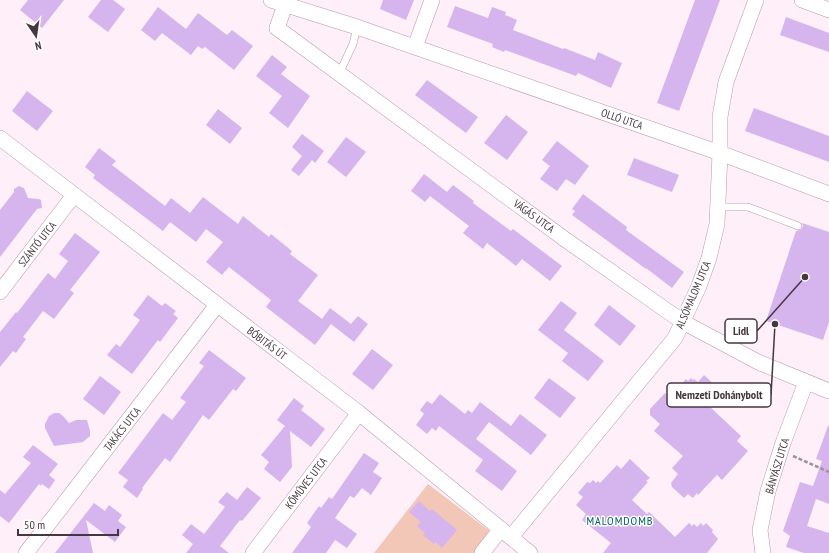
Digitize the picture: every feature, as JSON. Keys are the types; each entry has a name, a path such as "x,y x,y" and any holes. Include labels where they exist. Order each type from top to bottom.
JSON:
{"street":[{"path":"415,47 432,0"},
{"name":"ALSÓMALOM UTCA","path":"482,553 506,533 675,338 683,322 709,258 717,224 720,117 726,82 756,0"},
{"path":"802,0 829,10"},
{"name":"VÁGÁS UTCA","path":"415,47 358,27 278,2 277,28 566,240 683,322 758,362 829,391"},
{"name":"OLLÓ UTCA","path":"415,47 720,153 829,194"},
{"name":"BÓBITÁS ÚT","path":"0,138 359,413 530,553"},
{"name":"SZÁNTÓ UTCA","path":"0,292 74,196"},
{"name":"TAKÁCS UTCA","path":"26,553 217,305"},
{"name":"BÁNYÁSZ UTCA","path":"763,553 760,530 768,492 806,382"},
{"name":"KŐMŰVES UTCA","path":"252,553 359,413"}],"lane":[{"path":"340,74 358,27"},
{"path":"718,207 748,207 798,226"}],"path":[{"path":"781,451 829,472"}],"shaded area":[{"path":"428,484 491,532 475,553 374,553"}],"building":[{"path":"28,0 64,0 42,28 20,10"},
{"path":"101,0 113,0 125,9 108,32 88,17"},
{"path":"383,0 414,0 406,20 380,9"},
{"path":"695,0 720,0 679,111 657,103"},
{"path":"455,6 488,18 492,7 506,12 505,15 517,20 513,30 595,60 598,52 622,63 611,88 578,73 576,76 505,50 504,52 492,47 493,44 447,27"},
{"path":"158,7 186,29 198,13 227,35 232,30 253,46 234,70 205,47 202,49 198,46 191,55 162,33 155,41 141,30"},
{"path":"786,17 829,33 829,52 780,35"},
{"path":"272,55 287,67 281,74 310,96 288,128 269,113 282,96 256,76"},
{"path":"427,80 478,117 466,133 415,95"},
{"path":"27,91 53,111 37,131 12,111"},
{"path":"754,108 829,136 829,162 745,131"},
{"path":"218,109 242,128 230,144 206,125"},
{"path":"506,115 528,132 507,160 484,143"},
{"path":"302,134 324,151 315,163 312,160 299,176 291,170 302,156 292,147"},
{"path":"346,137 366,152 346,177 327,162"},
{"path":"557,141 589,166 575,185 566,179 557,191 540,179 550,166 542,160"},
{"path":"99,148 116,161 112,165 165,206 171,198 190,213 203,197 238,224 243,216 269,237 271,234 292,251 290,254 318,275 298,301 322,319 330,308 351,324 358,316 368,324 354,342 331,324 315,345 266,307 271,300 229,267 222,275 206,262 223,242 206,229 196,242 170,222 163,231 93,178 95,175 85,167"},
{"path":"634,158 679,175 672,192 627,175"},
{"path":"424,174 447,192 453,185 474,201 473,203 511,231 513,229 562,266 550,281 522,259 516,266 487,243 483,249 463,233 469,226 430,196 425,202 411,191"},
{"path":"19,186 24,188 28,198 41,200 42,208 37,209 0,257 0,210 14,192 14,189"},
{"path":"583,194 627,227 626,230 684,272 672,288 572,215 575,211 572,209"},
{"path":"802,223 829,232 829,322 823,340 766,321 796,231 801,230 803,226"},
{"path":"75,233 100,252 70,290 74,293 54,319 43,311 23,337 26,339 16,353 13,351 0,367 0,332 48,273 55,279 68,261 59,254"},
{"path":"148,295 162,306 165,303 176,311 173,314 178,318 160,342 158,340 132,374 107,355 116,344 120,347 140,320 133,315"},
{"path":"561,301 577,313 564,330 604,361 588,381 562,361 568,353 538,330"},
{"path":"609,305 636,326 620,346 594,325"},
{"path":"372,349 393,365 373,390 352,374"},
{"path":"209,350 246,378 236,391 233,389 209,420 203,415 170,462 165,458 142,488 143,489 137,498 123,487 128,480 118,473 163,413 172,420 186,402 180,398 204,366 199,363"},
{"path":"704,375 720,390 718,392 720,394 709,406 741,436 737,441 748,451 722,480 717,475 698,495 697,493 693,498 688,494 684,498 672,487 671,483 678,474 672,468 683,456 654,431 660,424 650,415 650,409 665,393 668,396 670,393 672,395 686,379 688,381 691,378 698,382"},
{"path":"100,376 121,392 104,415 83,399"},
{"path":"549,378 576,398 560,418 534,398"},
{"path":"440,394 465,414 468,410 472,413 480,402 511,426 520,414 547,435 531,455 489,422 476,439 517,471 502,491 475,471 483,460 439,426 436,431 432,428 427,434 416,425 424,414 420,410 427,401 432,404"},
{"path":"294,398 304,406 301,410 325,429 311,447 290,431 292,467 280,482 264,469 269,462 261,455 285,426 277,420"},
{"path":"54,413 59,413 69,423 76,420 87,420 90,436 83,442 54,446 45,428 45,424 49,416"},
{"path":"828,426 829,504 816,499 807,526 829,533 829,553 804,553 786,547 790,536 783,531 800,482 813,486 822,461 816,459"},
{"path":"33,445 58,464 49,475 55,480 49,489 42,484 41,486 39,484 9,523 0,516 0,490 5,494 31,463 23,457"},
{"path":"364,453 379,463 373,472 382,478 371,495 362,488 354,498 350,496 335,518 357,534 347,548 335,540 326,553 292,553 311,527 307,523 319,506 321,508 329,497 332,499"},
{"path":"630,459 650,478 632,500 647,514 649,512 675,537 689,523 692,526 694,524 697,527 701,523 703,526 706,523 713,530 712,532 718,539 707,553 603,553 611,543 582,520 586,514 576,505 583,497 578,493 587,482 590,483 593,480 596,483 598,481 600,483 617,465 621,469"},
{"path":"247,487 261,498 242,521 240,520 220,546 229,553 186,553 193,544 182,535 191,524 204,534 225,507 218,502 227,492 237,500"},
{"path":"419,501 430,511 432,509 457,530 442,548 436,542 434,544 423,535 425,533 417,526 421,522 409,512"},
{"path":"94,503 105,511 109,505 122,515 118,521 126,527 115,542 86,520 93,553 55,553"}],"place":[{"name":"Lidl","path":"805,277"},
{"name":"Nemzeti Dohánybolt","path":"775,324"}],"district":[{"name":"MALOMDOMB","path":"620,520"}]}
